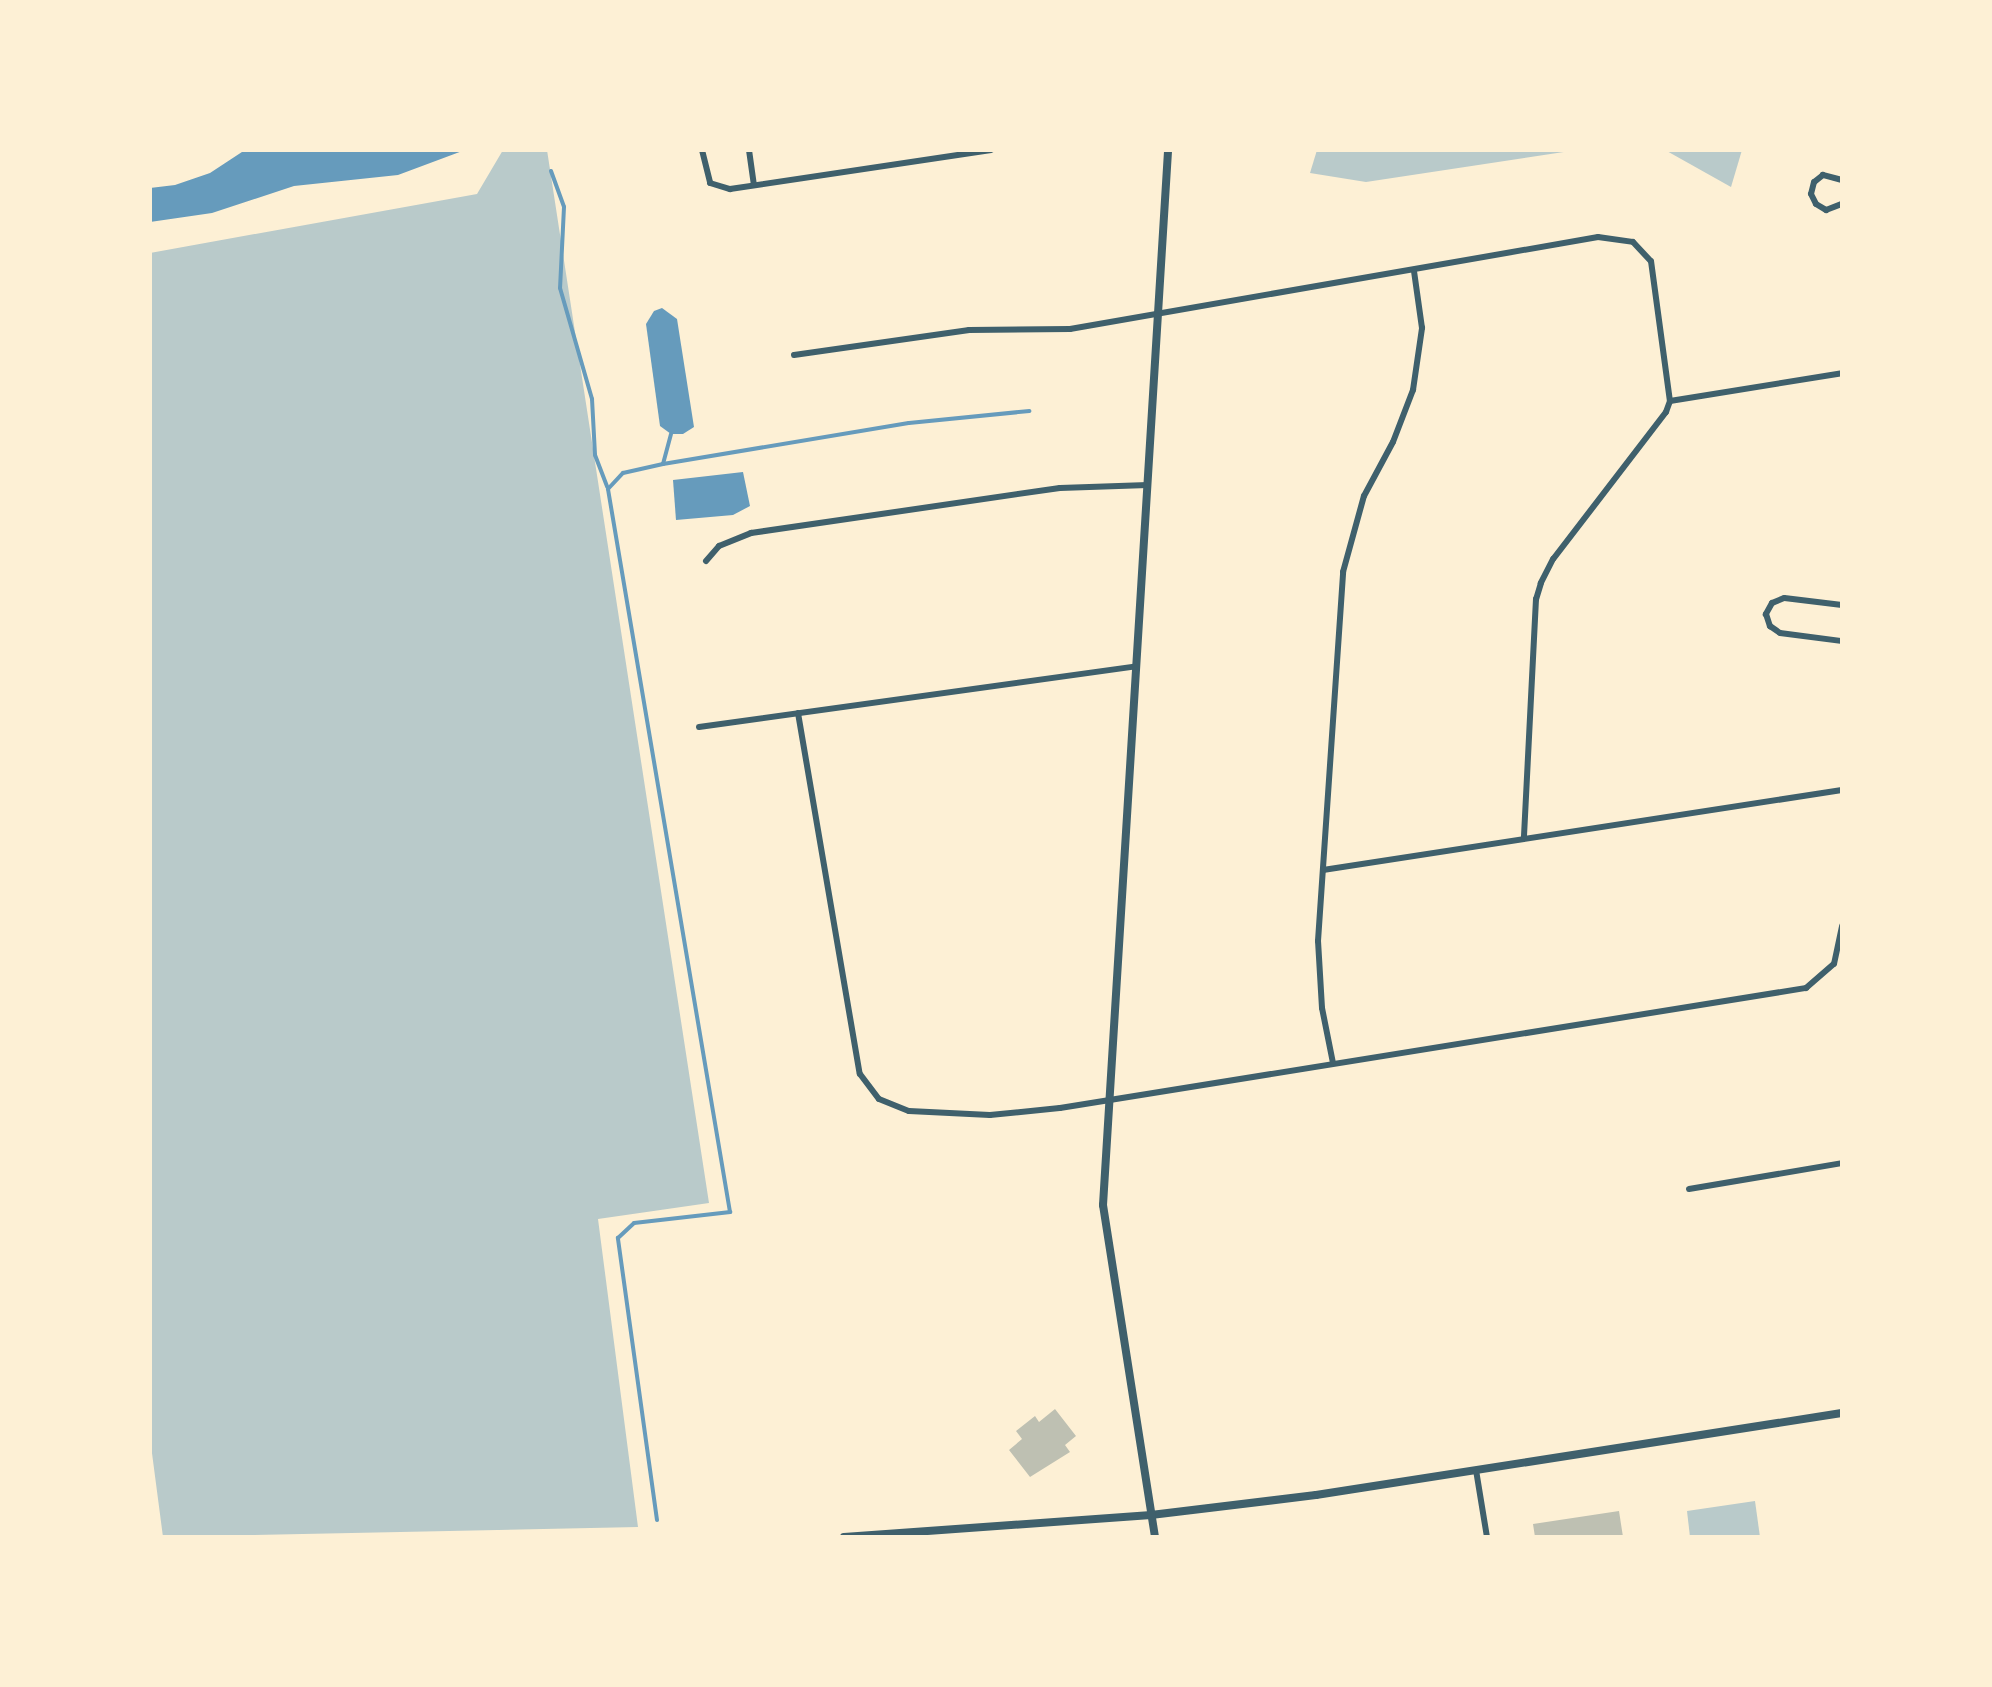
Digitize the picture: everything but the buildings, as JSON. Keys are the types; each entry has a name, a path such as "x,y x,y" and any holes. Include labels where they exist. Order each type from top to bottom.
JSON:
{"street":[{"path":"702,150 710,183 730,188 938,154 992,150"},
{"path":"748,150 754,185"},
{"path":"1155,1537 1102,1205 1168,150"},
{"path":"1842,180 1824,175 1814,182 1811,194 1816,204 1826,210 1842,204"},
{"path":"794,355 969,330 1070,329 1598,237 1633,242 1651,261 1670,401 1666,412 1561,547 1541,583 1536,600 1524,838"},
{"path":"1333,1063 1318,972 1343,572 1364,496 1394,442 1413,390 1422,328 1414,271"},
{"path":"1670,401 1842,372"},
{"path":"706,562 719,546 751,533 1060,488 1148,485"},
{"path":"1842,604 1784,598 1772,604 1766,614 1770,626 1780,633 1842,640"},
{"path":"699,727 1136,666"},
{"path":"798,713 860,1074 870,1092 909,1111 960,1116 1110,1100 1806,988 1834,964 1842,926"},
{"path":"1322,870 1842,790"},
{"path":"1688,1189 1842,1163"},
{"path":"844,1537 1151,1515 1842,1413"},
{"path":"1476,1470 1487,1537"}],"shaded area":[{"path":"503,150 547,150 709,1203 598,1219 638,1527 163,1537 150,1438 150,253 477,194"},
{"path":"1317,150 1577,150 1366,182 1310,173"},
{"path":"1665,150 1742,150 1731,187"},
{"path":"1755,1501 1760,1537 1690,1537 1687,1511"}],"water":[{"path":"245,150 465,150 398,175 294,186 212,213 150,222 150,188 175,185 210,173"},
{"path":"662,308 677,319 694,427 683,434 671,434 660,426 646,324 654,311"},
{"path":"743,472 750,506 733,515 676,520 673,480"}],"waterway":[{"path":"551,171 564,207 560,288 592,399 595,455 607,487"},
{"path":"657,1520 618,1238 634,1223 730,1212 608,489 623,473 663,464 909,423 1029,411"},
{"path":"663,464 671,434"}]}
